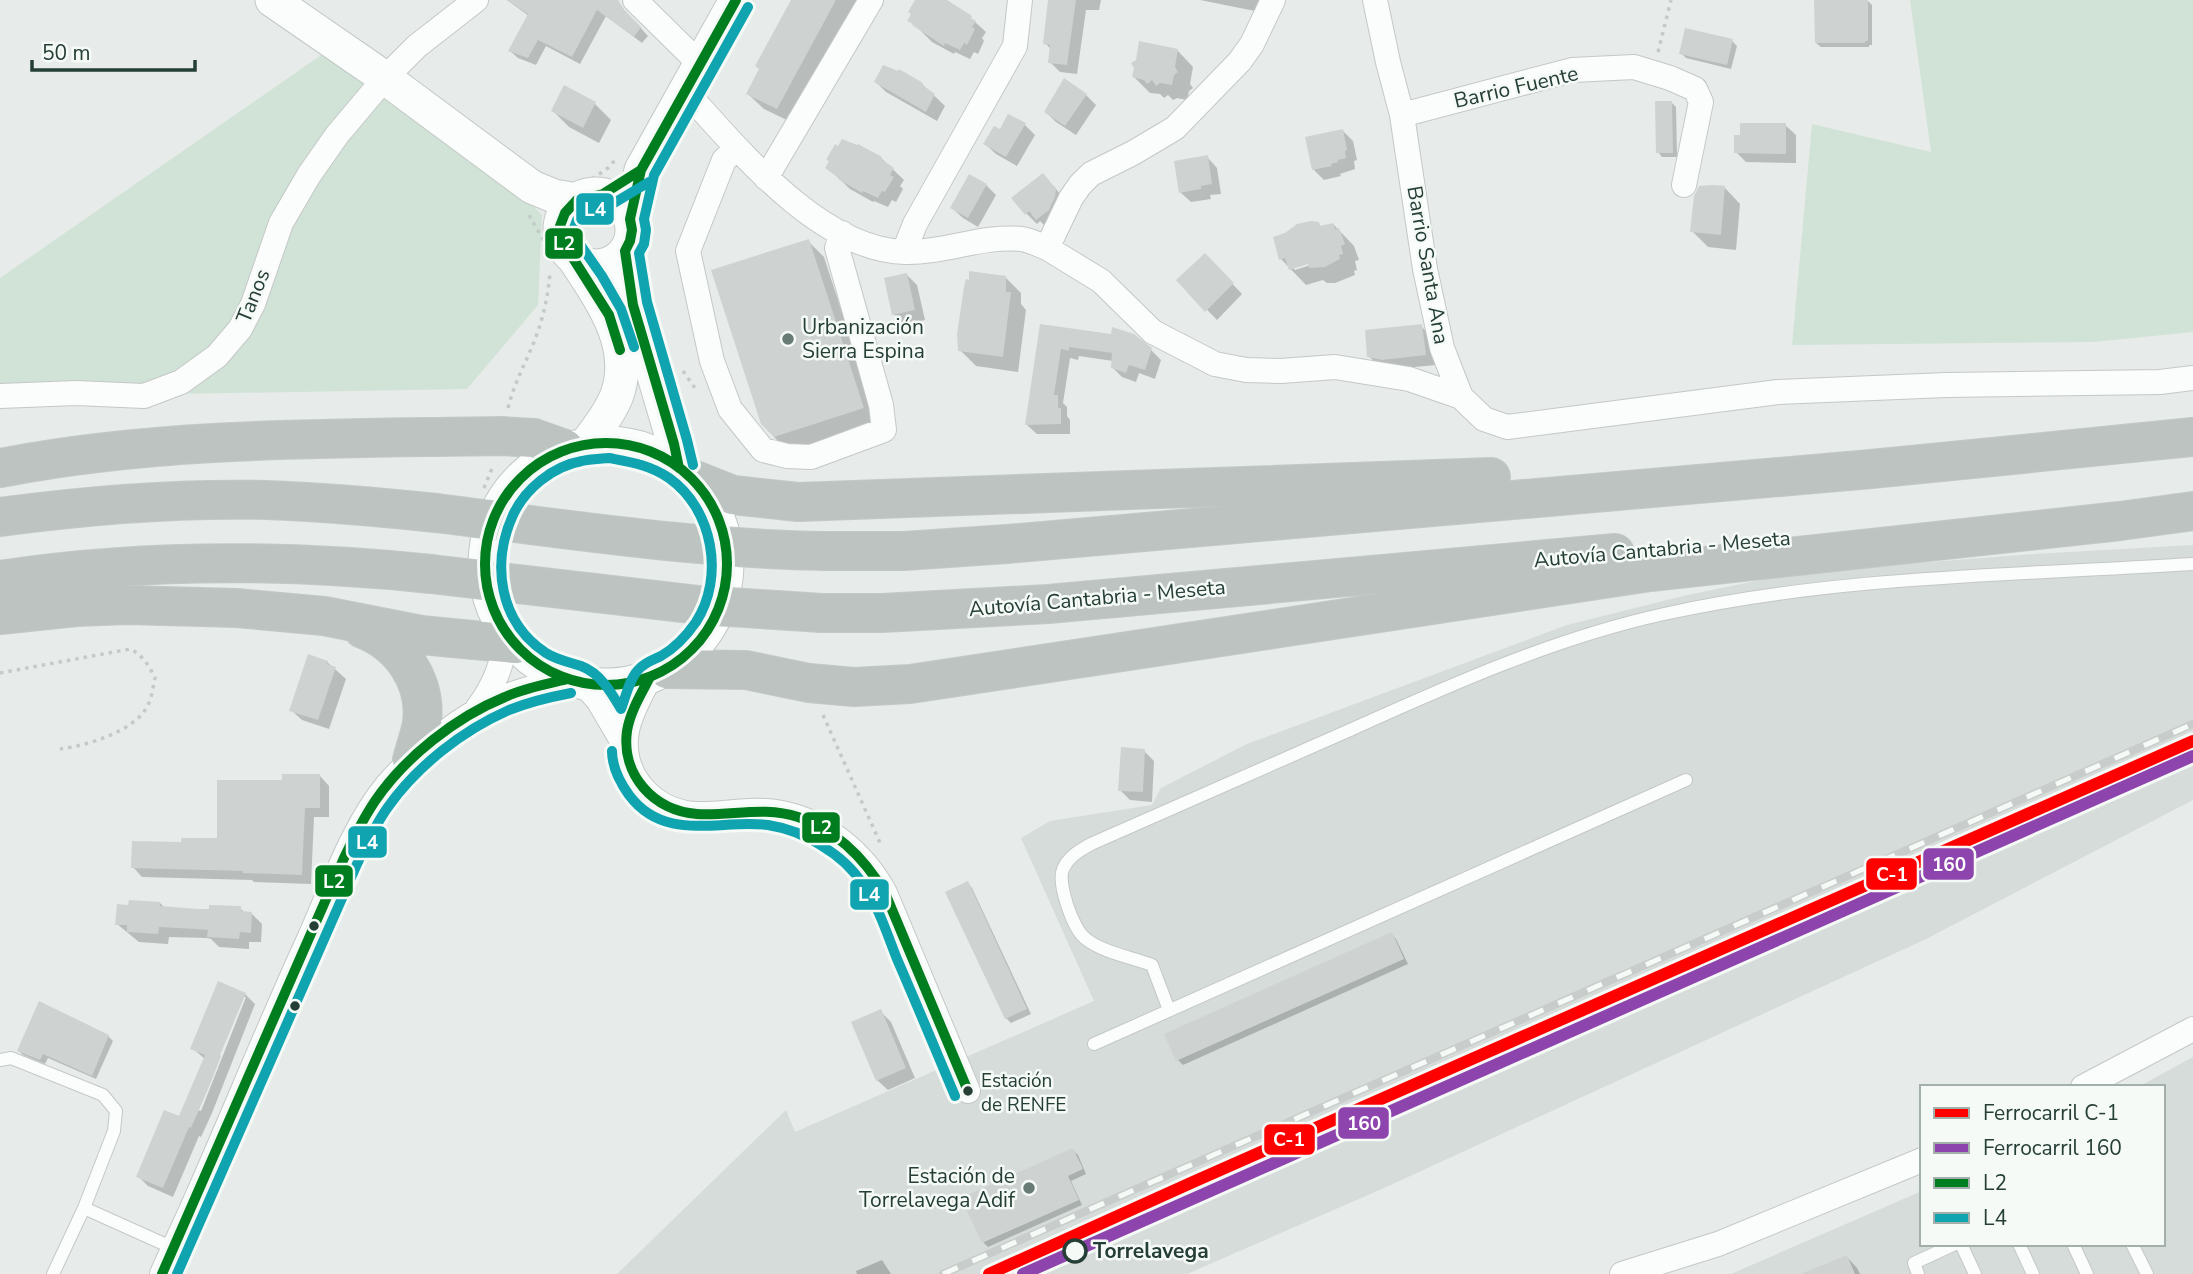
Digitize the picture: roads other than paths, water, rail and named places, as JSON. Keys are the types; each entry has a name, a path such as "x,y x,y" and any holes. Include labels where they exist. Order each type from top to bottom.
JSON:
{"highway":[{"path":"0,468 90,453 186,444 501,436 534,438 575,447"},
{"path":"0,517 104,505 209,500 317,502 436,513 690,544 826,551 904,551 1871,469 2193,437"},
{"path":"685,473 733,495 798,502 1539,475 1813,458 1968,458"},
{"name":"Autovía Cantabria - Meseta","path":"0,580 120,566 188,563 295,564 431,574 699,605 822,613 882,613 1125,598 2045,514 2193,498"},
{"path":"658,673 746,670 808,683 854,687 910,684 1650,572 2106,523 2193,511"},
{"path":"0,615 76,607 184,605 284,611 421,635 509,640"},
{"path":"324,616 354,625 382,638 407,663 416,679 423,709 422,725 412,760"}],"street":[{"path":"272,0 466,136 531,187 554,196 588,192 617,200 630,219"},
{"name":"Tanos","path":"0,396 76,393 144,396 181,382 217,356 240,329 253,304 281,223 309,175 337,135 416,46 476,0"},
{"path":"635,0 693,78 737,148 766,178 826,225 865,245 904,252 953,248 1000,239 1024,240 1047,247 1101,281 1153,331 1215,364 1247,370 1280,371 1335,367 1409,379 1461,397 1484,419 1507,427 1779,392 2160,382 2193,378"},
{"path":"628,165 632,230 630,241 617,259 603,265 583,263 567,246 561,224 565,212 588,192 628,165 693,78 736,0"},
{"path":"766,178 871,0"},
{"path":"904,252 915,224 1015,46 1020,0"},
{"path":"1047,247 1071,198 1091,174 1175,128 1240,61 1252,44 1273,0"},
{"name":"Barrio Santa Ana","path":"1376,7 1402,115 1424,268 1441,348 1461,397"},
{"name":"Barrio Fuente","path":"1402,115 1572,71 1634,67 1695,89 1701,102 1684,185"},
{"path":"737,148 724,160 688,251 712,361 730,409 763,450 787,456 811,457 884,430 881,405 837,248 842,233"},
{"path":"531,187 601,300 612,321 620,355 620,383 617,394 606,415 575,447"},
{"path":"625,251 633,305 685,473"},
{"path":"162,1274 350,848 380,795 399,771 474,713 501,699 544,684 575,680 615,685 658,673 695,646 706,633 718,610 727,574 725,544 717,515 701,489 665,459 635,447 618,444 575,447 543,461 517,483 497,511 485,554 485,577 490,599 509,640 539,664 575,680 598,700 625,746"},
{"path":"474,713 496,680 509,640"},
{"path":"658,673 627,728 625,746 635,780 652,799 667,808 695,814 753,810 785,814 817,826 861,858 885,893 968,1091"},
{"path":"2086,1085 2193,1029"},
{"path":"1622,1274 1718,1244 1920,1161"}],"lane":[{"path":"1169,1010 1152,965 1093,943 1084,938 1074,924 1061,871 1071,856 1103,839 1415,700 1551,647 1632,622 1713,604 1842,586 2193,564"},
{"path":"1094,1044 1686,780"},
{"path":"0,1060 11,1058 103,1095 116,1111 114,1131 84,1208 53,1274"},
{"path":"84,1208 173,1248"},
{"path":"1918,1274 1913,1263 1951,1246"},
{"path":"1962,1246 1975,1274"},
{"path":"2020,1246 2033,1274"},
{"path":"2074,1246 2087,1274"},
{"path":"2133,1246 2147,1274"}],"railway":[{"path":"943,1274 2193,724"}],"rail line":[{"name":"C-1","path":"989,1274 2193,741"},
{"name":"160","path":"1023,1274 2193,756"}],"place":[{"name":"Urbanización Sierra Espina","path":"788,339"},
{"name":"Estación de RENFE","path":"968,1091"},
{"name":"Estación de Torrelavega Adif","path":"1029,1188"},
{"name":"Torrelavega","path":"1075,1251"}]}
